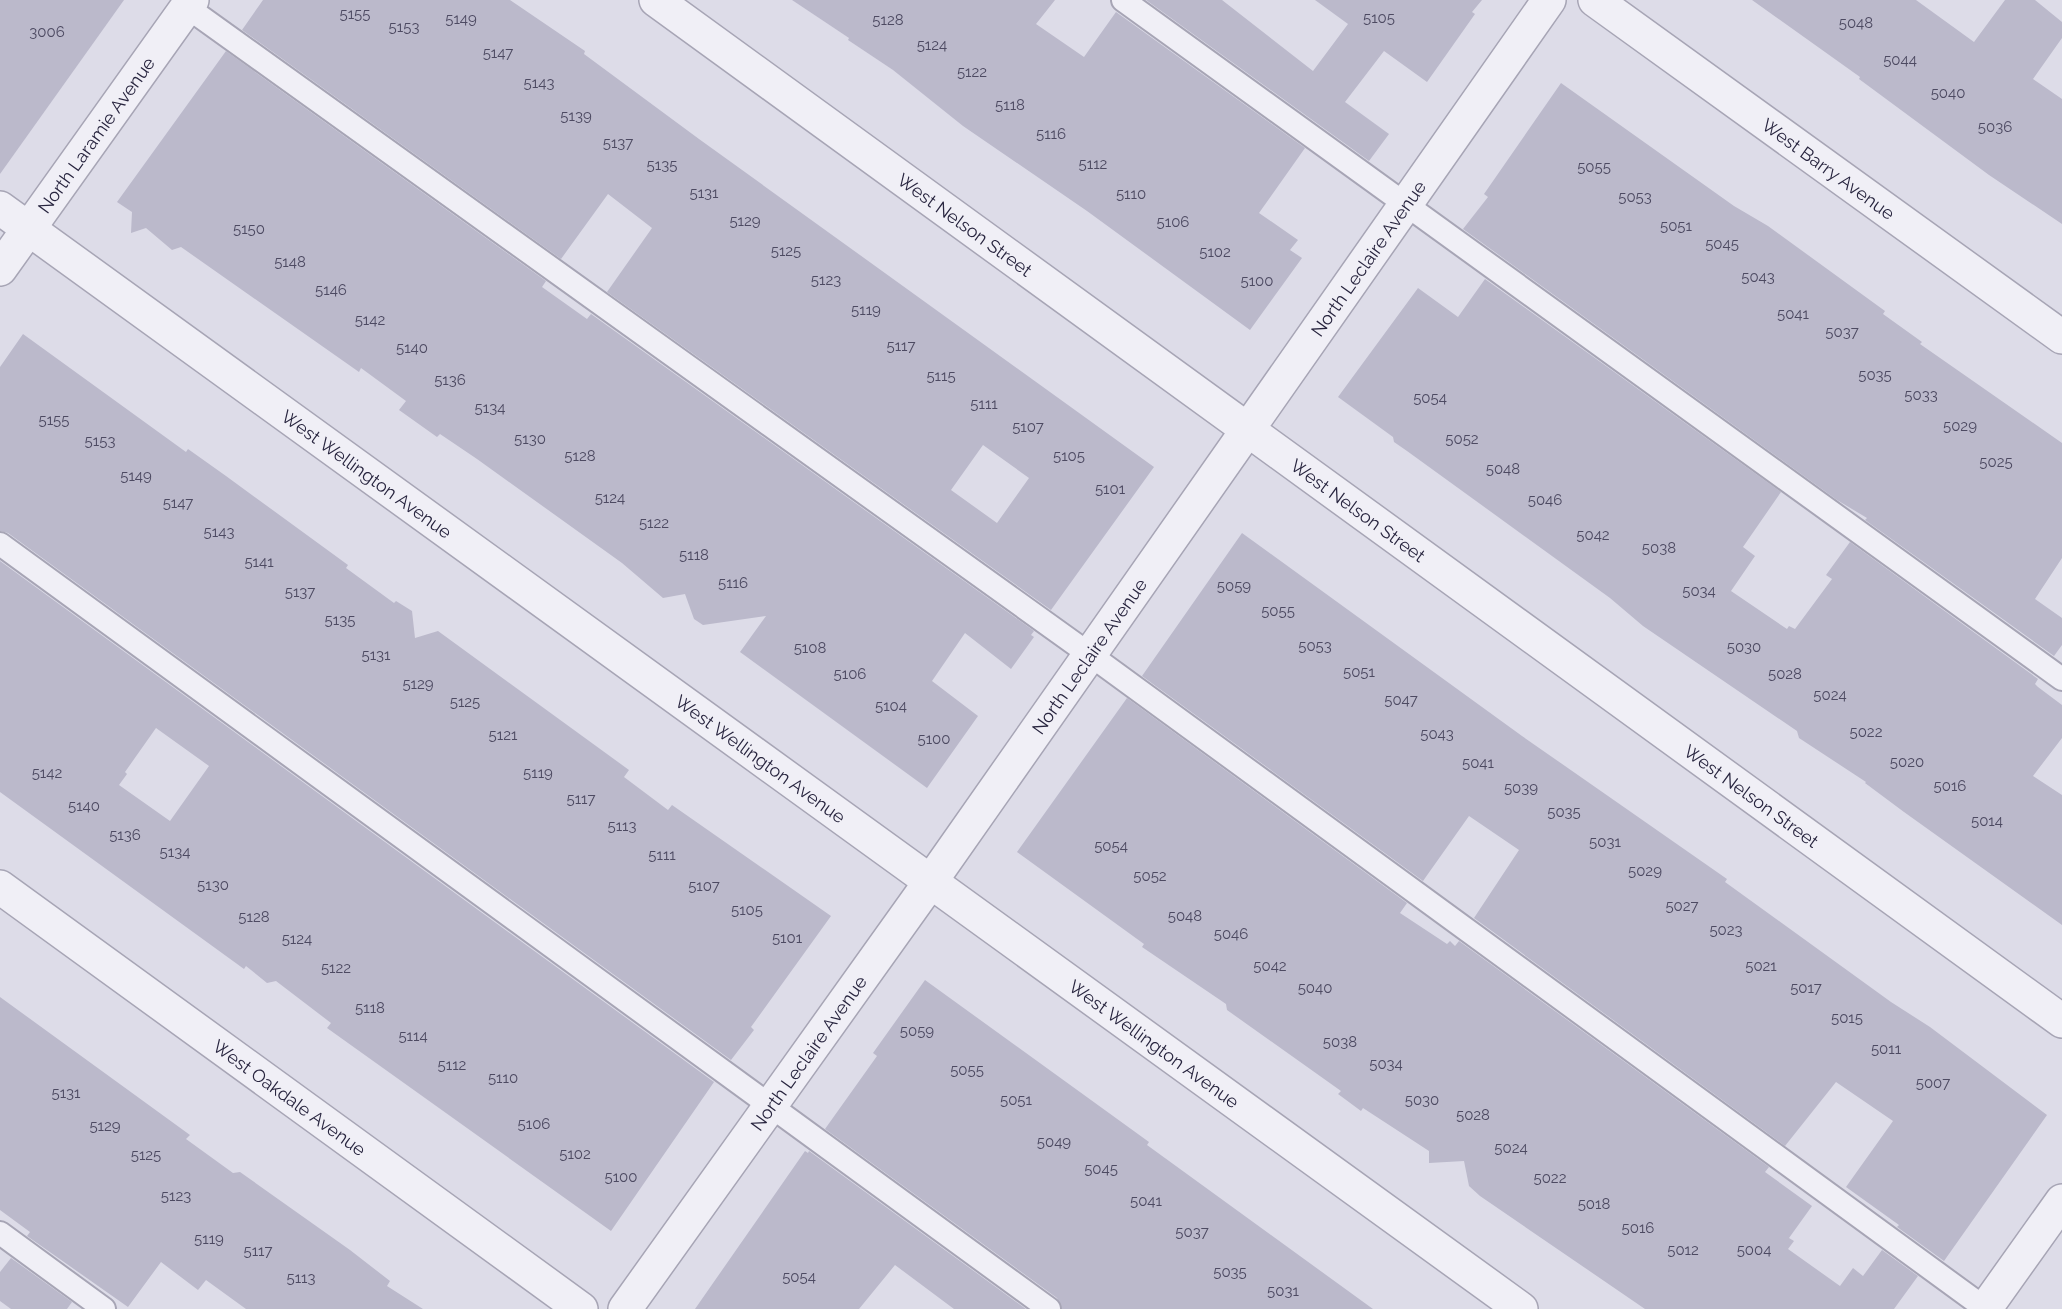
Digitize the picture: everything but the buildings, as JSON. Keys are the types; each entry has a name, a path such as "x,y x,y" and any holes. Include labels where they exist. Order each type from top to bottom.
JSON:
{"street":[{"name":"West Nelson Street","path":"656,0 2062,1021"},
{"name":"North Leclaire Avenue","path":"625,1309 931,881 1549,0"},
{"name":"West Barry Avenue","path":"1595,0 2062,337"},
{"name":"North Laramie Avenue","path":"0,269 190,3"},
{"name":"West Wellington Avenue","path":"0,208 1521,1309"},
{"name":"West Oakdale Avenue","path":"0,887 581,1309"},
{"path":"1985,1309 2062,1201"}],"lane":[{"path":"1123,0 2062,679"},
{"path":"190,3 1089,654 1985,1309"},
{"path":"0,544 1049,1309"},
{"path":"0,1233 104,1309"}]}
